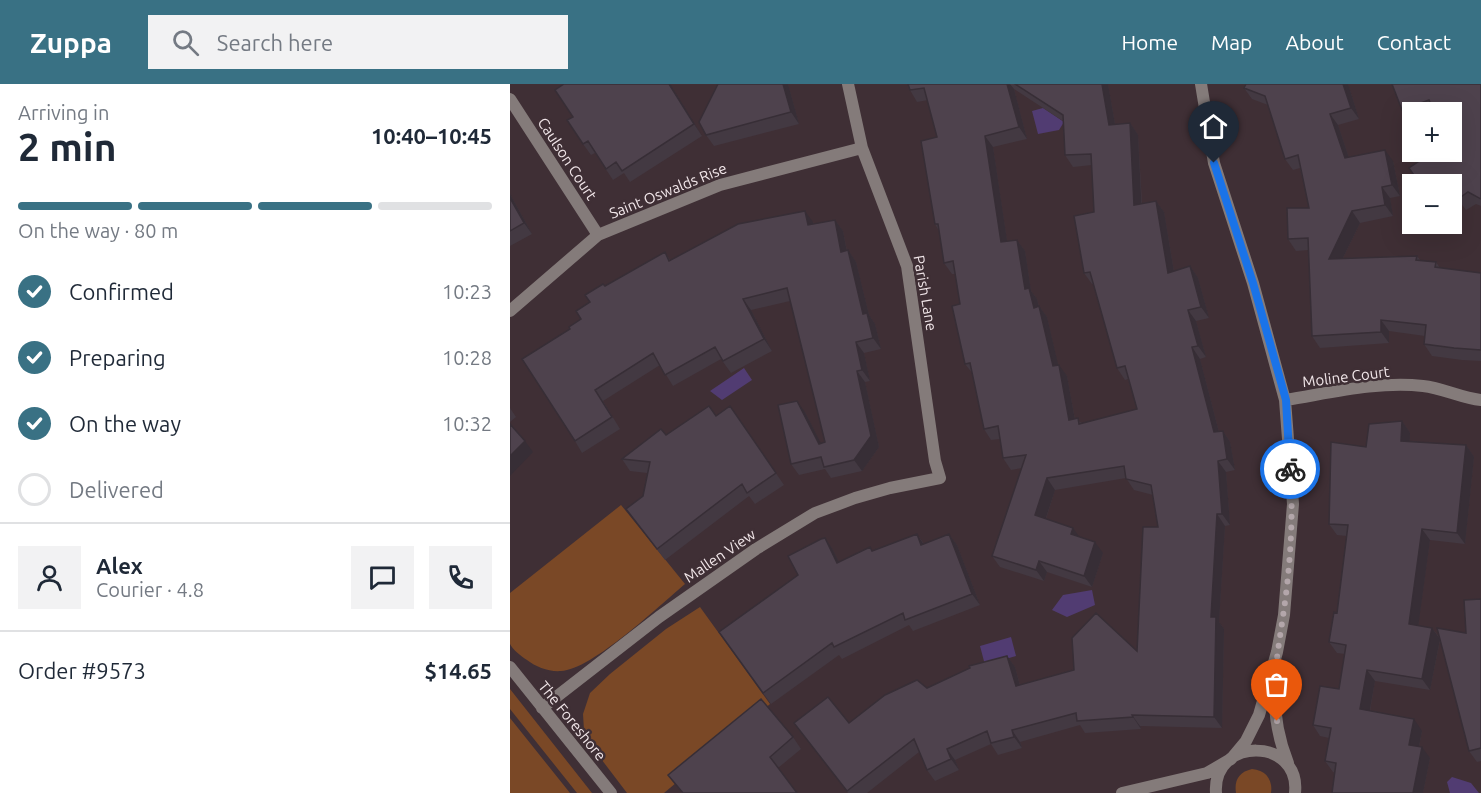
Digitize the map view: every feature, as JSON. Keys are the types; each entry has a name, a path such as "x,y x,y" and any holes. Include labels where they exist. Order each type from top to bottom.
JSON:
{"street":[{"name":"Parish Lane","path":"848,84 862,148 907,266 935,461 940,478"},
{"path":"1201,84 1214,163 1253,283 1286,400 1293,504 1284,615 1277,652 1259,715 1246,741 1225,763 1218,775 1216,793"},
{"name":"Caulson Court","path":"510,99 598,235"},
{"name":"Saint Oswalds Rise","path":"510,311 598,235 720,185 862,148"},
{"name":"Moline Court","path":"1286,400 1365,387 1401,385 1423,386 1481,400"},
{"name":"Mallen View","path":"542,708 659,617 756,549 814,513 881,490 940,478"},
{"path":"1277,652 1273,699 1280,743 1293,776 1295,793"},
{"name":"The Foreshore","path":"510,667 611,793"},
{"path":"1122,793 1207,773 1249,750 1263,750 1276,754 1287,763 1293,776"}],"shaded area":[{"path":"1043,108 1064,122 1059,130 1038,134 1032,111"},
{"path":"744,368 752,380 722,400 710,391"},
{"path":"621,505 685,584 625,635 590,660 574,668 561,671 547,670 534,665 517,653 510,644 510,593"},
{"path":"1092,590 1095,605 1067,617 1052,610 1063,595"},
{"path":"700,607 770,704 664,793 627,793 589,743 584,730 583,714 590,693 666,629"},
{"path":"1011,637 1016,656 985,665 980,646"},
{"path":"510,689 592,793 577,793 510,709"},
{"path":"510,718 570,793 510,793"},
{"path":"1252,769 1268,776 1271,793 1236,793 1238,777"},
{"path":"1452,777 1471,783 1479,793 1450,793 1447,782"}],"building":[{"path":"564,84 669,84 694,124 622,171 616,162 606,169 588,141 583,144 567,120 573,117 555,90"},
{"path":"718,84 783,84 791,112 706,135 699,122"},
{"path":"908,84 1007,84 1019,127 985,136 1001,242 1017,240 1025,289 1029,288 1034,308 1039,306 1053,366 1059,365 1069,420 1078,418 1079,424 1137,409 1125,366 1117,368 1090,272 1084,273 1074,216 1094,212 1091,154 1065,155 1063,115 1015,84 1102,84 1109,125 1130,123 1134,205 1156,201 1168,273 1190,266 1201,307 1188,310 1198,346 1192,347 1214,432 1223,431 1227,459 1218,461 1222,514 1217,514 1211,617 1216,617 1214,717 1132,715 1133,717 1077,721 1076,713 1012,730 1014,737 991,743 987,731 947,749 951,759 927,770 914,739 847,791 794,723 828,697 849,723 885,695 917,680 927,688 970,668 969,666 1007,656 1016,686 1074,670 1072,638 1096,613 1137,651 1143,527 1158,527 1151,485 1126,479 1124,466 1047,478 1035,515 1073,528 1071,534 1095,542 1084,576 1039,561 1036,570 992,556 1026,455 1003,458 998,426 984,429 970,363 965,364 952,306 960,304 953,261 944,263 921,141 937,137 924,88 910,90"},
{"path":"1246,84 1343,84 1351,108 1330,114 1345,158 1385,150 1392,185 1382,187 1385,205 1352,211 1329,259 1417,256 1416,260 1436,262 1435,267 1481,273 1481,350 1424,344 1426,325 1381,320 1381,332 1312,336 1308,238 1288,239 1287,208 1309,208 1298,155 1285,159 1265,96 1244,88"},
{"path":"1392,84 1481,84 1481,199 1468,192 1462,196 1462,174 1413,174 1409,168 1418,162 1462,162 1462,102 1430,102 1429,100 1402,102 1402,110"},
{"path":"510,198 524,223 510,231"},
{"path":"805,211 808,225 835,220 841,252 848,250 863,314 867,313 873,338 856,342 862,370 857,371 871,436 854,460 824,467 821,457 791,464 778,405 797,401 819,444 825,442 787,288 743,299 764,339 723,361 715,347 665,375 653,353 595,390 612,417 575,441 522,359 570,329 569,327 581,319 576,311 590,302 585,295 665,252 669,261 738,224"},
{"path":"709,406 716,416 730,406 776,473 747,493 742,484 657,549 626,509 643,496 650,462 622,459 661,429 666,435"},
{"path":"1402,421 1401,441 1466,445 1457,533 1422,529 1409,624 1432,628 1422,679 1367,670 1360,709 1414,719 1409,745 1422,747 1413,793 1332,793 1336,763 1325,761 1331,728 1313,725 1320,686 1339,689 1346,645 1329,642 1334,612 1337,613 1348,525 1329,524 1331,442 1366,447 1369,424"},
{"path":"510,424 525,441 510,456"},
{"path":"917,534 921,545 949,534 972,594 905,620 903,613 834,647 832,643 763,693 719,632 798,575 788,556 825,538 837,563 870,547 872,551"},
{"path":"1481,599 1481,748 1469,751 1437,628 1466,633 1464,600"},
{"path":"761,699 793,737 770,757 797,793 683,793 668,775"}],"way so far":[{"path":"1277,721 1273,699 1277,652 1284,615 1293,504 1290,469"}],"route":[{"path":"1214,163 1253,283 1286,400 1290,469"}]}
